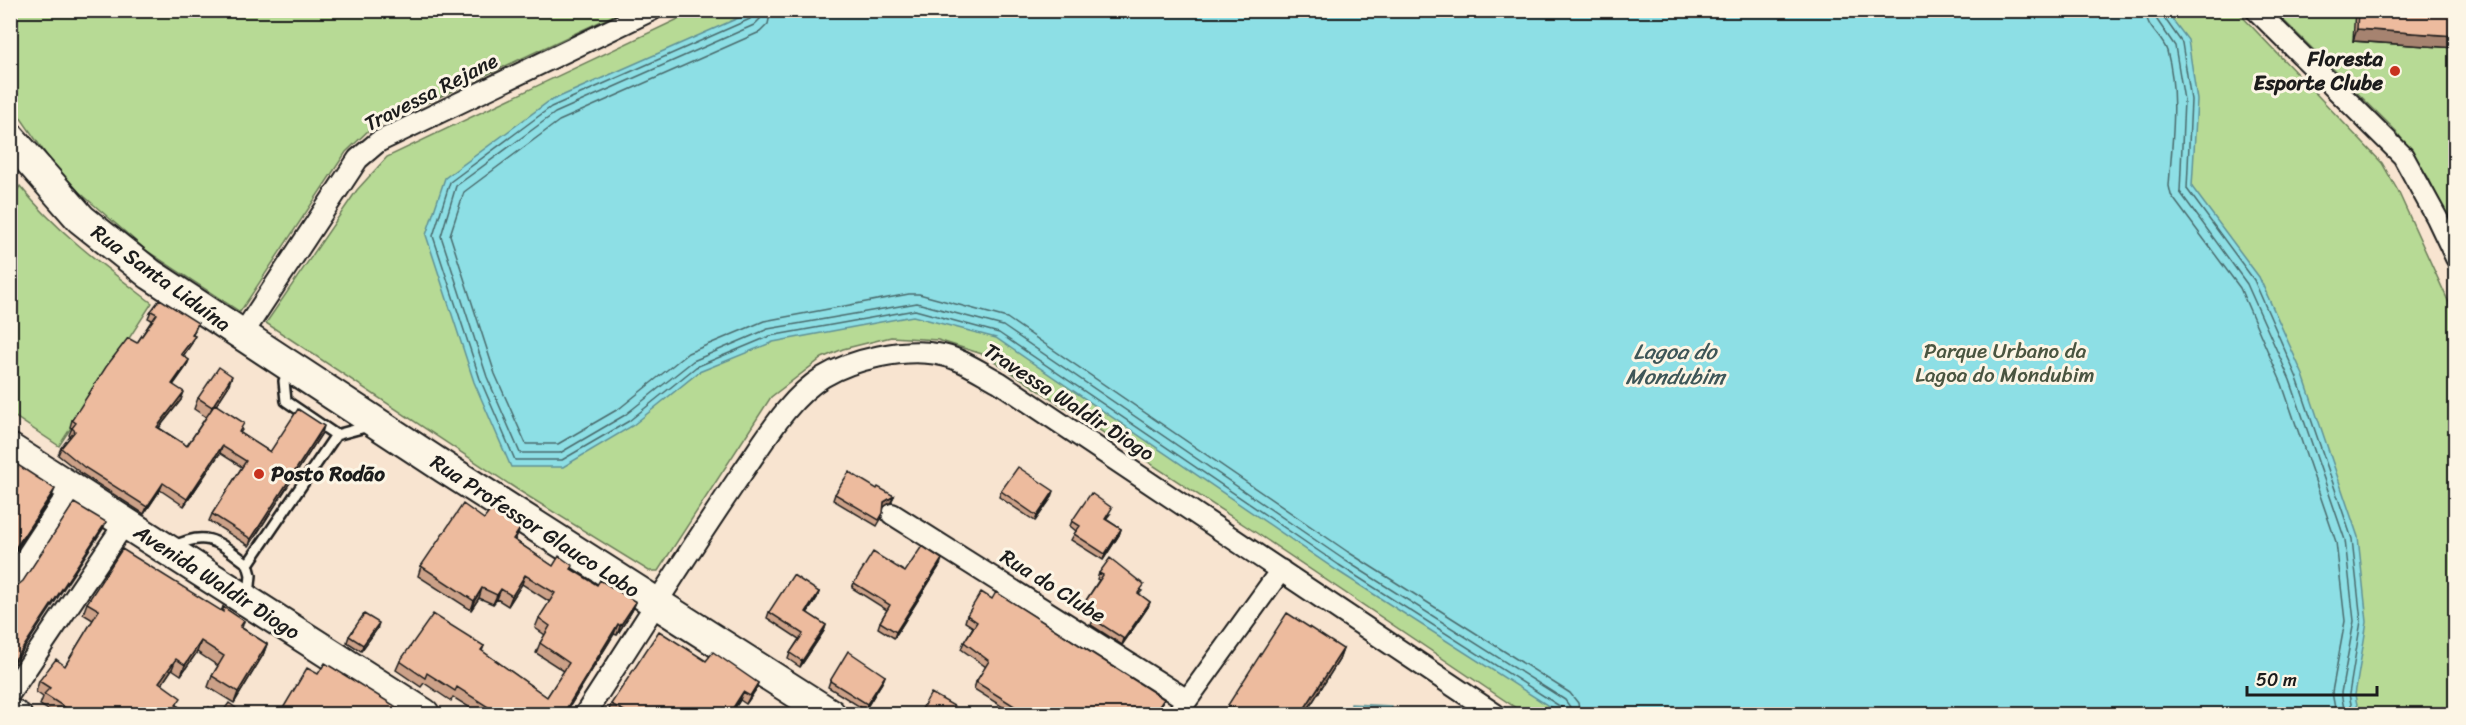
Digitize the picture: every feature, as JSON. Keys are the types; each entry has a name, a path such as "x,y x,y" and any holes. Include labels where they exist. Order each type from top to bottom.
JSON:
{"main road":[{"name":"Rua Santa Liduína","path":"10,138 81,219 150,273 242,335"},
{"name":"Rua Professor Glauco Lobo","path":"242,335 830,714"},
{"name":"Avenida Waldir Diogo","path":"10,449 424,714"}],"street":[{"name":"Travessa Rejane","path":"242,335 358,159 378,142 652,10"},
{"path":"2256,10 2403,156 2421,186 2456,258"},
{"name":"Travessa Waldir Diogo","path":"585,714 723,501 799,394 823,377 847,365 878,356 907,354 938,354 965,363 999,382 1495,714"},
{"path":"10,582 61,504"},
{"name":"Rua do Clube","path":"892,514 1182,707"},
{"path":"10,693 125,523"},
{"path":"1182,707 1281,570"},
{"path":"10,708 21,714"}],"lane":[{"path":"291,367 284,381 286,401 336,435 350,433 376,423"},
{"path":"248,564 336,435"},
{"path":"168,550 188,539 213,539 248,564 249,603"}],"green space":[{"path":"10,11 623,11 369,130 346,152 240,312 147,251 78,191 52,163 11,104"},
{"name":"Lagoa do Mondubim","path":"695,11 2237,11 2382,163 2398,191 2455,316 2455,714 1525,714 1261,536 985,355 938,340 891,337 843,349 822,358 771,397 658,571 649,571 518,490 266,323 357,190 387,157"},
{"name":"Floresta Esporte Clube","path":"2274,11 2455,11 2455,234 2428,177 2396,131"},
{"path":"20,186 66,234 152,303 59,446 11,414 10,201"}],"water":[{"name":"Lagoa do Mondubim","path":"754,11 2166,11 2188,40 2197,100 2192,187 2259,277 2303,375 2358,537 2367,622 2355,695 2359,714 1561,714 1336,570 996,338 913,316 773,342 699,372 632,426 563,467 511,467 474,382 426,235 445,178 548,102"},
{"path":"1351,704 1392,706 1391,714 1351,714"}],"building":[{"path":"2358,10 2456,10 2456,36 2357,29"},
{"path":"160,299 198,323 192,335 195,336 181,354 189,360 172,384 184,392 157,427 187,446 215,404 244,423 239,432 270,452 298,409 324,426 251,539 212,514 246,461 222,446 187,499 163,483 147,507 84,467 61,448 75,431 72,428 76,423 72,420 106,367 128,338 137,343 157,314 151,311"},
{"path":"219,367 232,376 212,407 198,398"},
{"path":"10,460 55,489 10,556"},
{"path":"1018,467 1054,491 1037,516 1001,491"},
{"path":"849,472 877,489 878,487 894,496 884,502 883,513 879,520 835,494"},
{"path":"1091,493 1112,508 1105,519 1121,529 1105,554 1074,534 1080,526 1072,521"},
{"path":"74,503 106,522 10,666 10,585 18,585 23,581"},
{"path":"463,504 484,519 491,510 520,529 513,539 553,566 559,556 573,566 571,569 597,585 600,580 636,602 620,626 618,624 563,714 499,714 457,687 455,691 427,673 425,678 400,661 433,614 484,646 481,650 547,697 569,663 540,643 550,626 539,618 555,593 525,575 512,596 501,589 497,595 482,588 474,601 421,566"},
{"path":"922,546 942,559 896,632 880,622 890,605 854,583 873,552 905,572"},
{"path":"122,549 223,612 223,607 244,621 240,627 267,644 238,692 212,676 224,656 201,641 185,665 176,659 159,682 181,698 176,705 189,714 75,714 44,694 50,688 39,681 56,659 65,666 99,610 87,603"},
{"path":"1110,558 1144,585 1138,593 1150,602 1124,639 1093,619 1098,611 1085,602 1103,575 1099,573"},
{"path":"793,575 819,592 806,612 826,625 802,661 790,653 803,634 769,612"},
{"path":"981,592 992,599 996,592 1164,699 1154,714 1027,714 976,682 989,661 964,642 977,622 967,615"},
{"path":"1287,613 1343,649 1301,714 1243,714 1228,705"},
{"path":"364,614 379,623 363,645 349,636"},
{"path":"659,631 706,661 713,652 758,683 750,696 743,692 729,714 630,714 611,704"},
{"path":"848,651 885,676 867,704 830,681"},
{"path":"325,663 403,711 401,714 290,714 282,710 307,668 318,674"},
{"path":"931,693 954,706 950,714 919,714"},
{"path":"229,703 244,714 221,714"},
{"path":"209,707 219,714 204,714"}],"place":[{"name":"Floresta Esporte Clube","path":"2395,71"},
{"name":"Posto Rodão","path":"259,474"}],"park label":[{"name":"Parque Urbano da Lagoa do Mondubim","path":"2005,363"}]}
